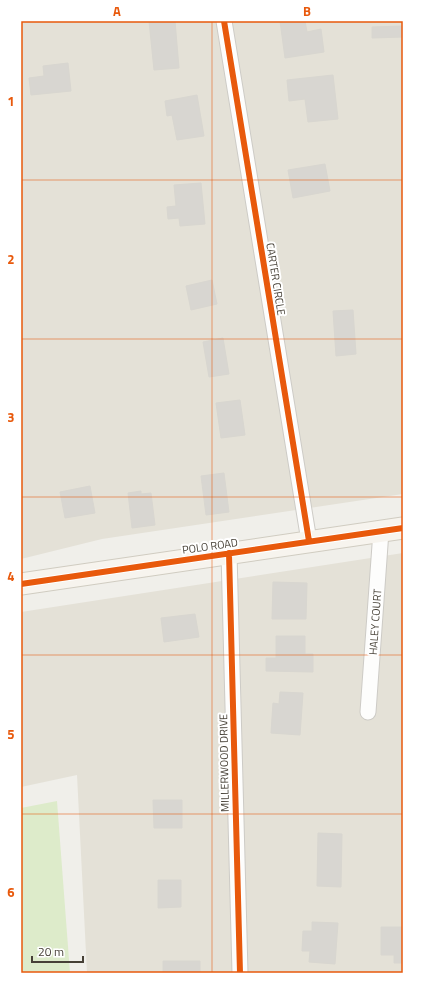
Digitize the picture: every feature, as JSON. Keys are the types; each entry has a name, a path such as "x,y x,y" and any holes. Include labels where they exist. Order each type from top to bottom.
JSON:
{"main road":[{"name":"POLO ROAD","path":"21,584 403,528"}],"street":[{"name":"CARTER CIRCLE","path":"224,21 309,541"},
{"name":"HALEY COURT","path":"368,712 381,531"},
{"name":"MILLERWOOD DRIVE","path":"229,553 240,973"}],"shaded area":[{"path":"21,21 403,21 403,494 102,539 21,559"},
{"path":"403,553 403,973 87,973 77,775 21,787 21,612"}],"green space":[{"path":"57,801 70,973 21,973 21,808"}],"building":[{"path":"149,21 175,21 179,68 154,70"},
{"path":"280,21 305,21 307,32 321,29 324,52 285,58"},
{"path":"403,26 403,37 372,38 372,27"},
{"path":"68,63 71,91 31,95 29,78 44,76 43,66"},
{"path":"333,75 338,119 308,122 305,99 289,101 287,80"},
{"path":"197,95 204,136 177,140 172,115 167,116 165,101"},
{"path":"325,164 330,191 293,198 288,170"},
{"path":"201,183 205,224 180,226 179,218 168,219 167,207 176,206 174,185"},
{"path":"212,280 217,304 191,310 186,286"},
{"path":"353,310 356,354 336,356 333,311"},
{"path":"223,338 229,374 209,377 203,342"},
{"path":"240,400 245,435 221,438 216,403"},
{"path":"224,473 229,512 206,515 201,476"},
{"path":"90,486 95,513 65,518 60,492"},
{"path":"141,491 141,494 151,493 155,525 132,528 128,493"},
{"path":"273,582 307,583 306,619 272,619"},
{"path":"195,614 199,637 164,642 161,618"},
{"path":"276,636 305,636 305,654 313,654 313,672 266,671 266,658 276,658"},
{"path":"280,692 303,693 300,735 271,733 273,703 279,704"},
{"path":"153,800 182,800 182,828 154,828"},
{"path":"318,833 342,834 341,887 317,886"},
{"path":"158,880 181,880 181,907 158,908"},
{"path":"312,922 338,923 335,964 309,962 310,951 302,951 303,931 312,931"},
{"path":"381,927 403,927 403,963 394,963 394,955 381,955"},
{"path":"163,961 200,961 200,973 163,973"}],"cycle path":[{"path":"224,21 309,541"},
{"path":"21,584 403,528"},
{"path":"229,553 240,973"}]}
